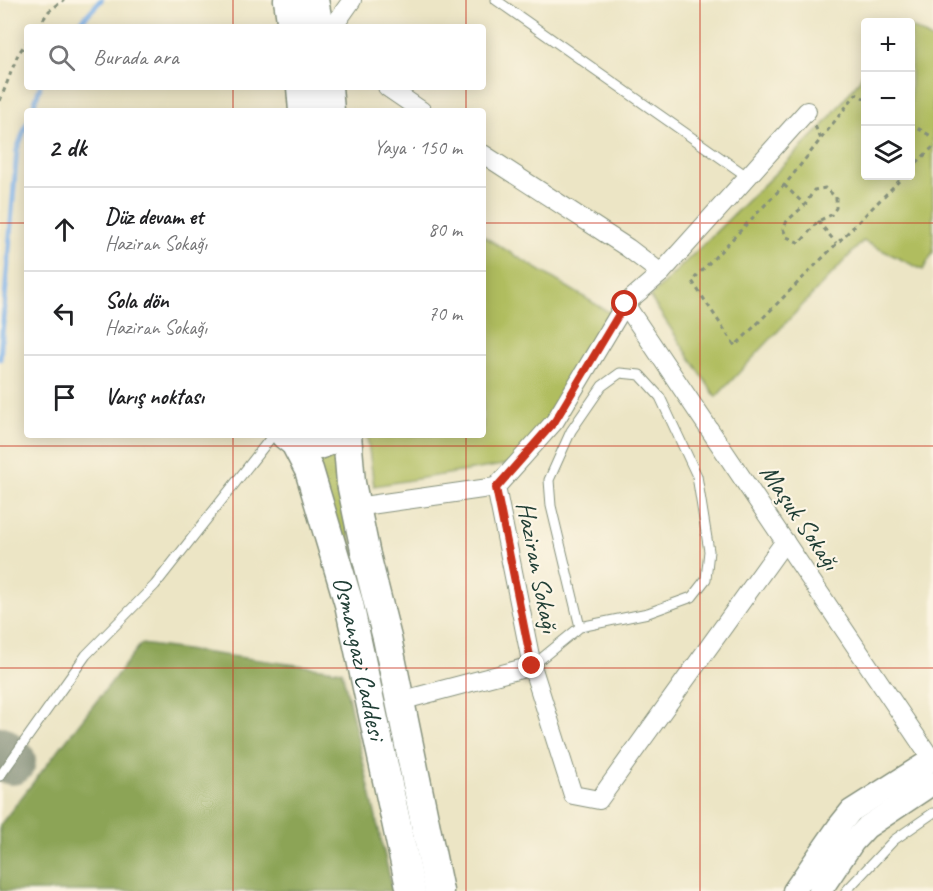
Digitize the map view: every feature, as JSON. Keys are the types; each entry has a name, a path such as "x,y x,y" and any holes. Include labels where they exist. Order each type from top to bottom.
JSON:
{"main road":[{"path":"288,0 292,24"},
{"path":"314,0 319,24"},
{"path":"301,90 303,108"},
{"path":"328,90 330,108"},
{"path":"284,438 305,447 316,447 333,438"},
{"name":"Osmangazi Caddesi","path":"284,438 309,470 349,604 411,891"},
{"name":"Osmangazi Caddesi","path":"347,438 351,483 387,638 439,891"}],"street":[{"path":"335,24 352,0"},
{"path":"391,90 418,108"},
{"name":"Haziran Sokağı","path":"785,541 599,800 573,795 532,666 496,488 555,421 625,304 661,273 807,111"},
{"path":"486,156 628,248 661,273"},
{"name":"Maşuk Sokağı","path":"625,304 933,760"},
{"path":"356,507 496,488"},
{"path":"400,701 532,666"},
{"path":"794,891 851,811 933,760"},
{"path":"820,891 853,842 867,827 933,783"}],"lane":[{"path":"496,0 748,177"},
{"path":"532,666 580,627 648,613 692,597 706,579 709,551 697,476 660,397 640,375 620,373 602,386 571,431 549,480 551,506 580,627"},
{"path":"0,776 86,655 155,585 284,438"},
{"path":"846,891 894,840 933,813"}],"path":[{"path":"40,24 49,11 64,0"},
{"path":"0,101 18,54 24,46"},
{"path":"861,96 856,94 784,185 692,281 735,346 900,180"},
{"path":"914,126 933,136"},
{"path":"915,165 933,147"},
{"path":"784,185 805,205"},
{"path":"825,188 836,197 836,208 831,215 818,221 800,243 788,237 783,229 787,221 805,205 814,190 825,188"},
{"path":"818,221 836,243"}],"green space":[{"path":"915,29 933,40 933,252 923,270 863,241 716,397 650,297 823,126 861,76 861,180 915,180"},
{"path":"486,238 612,314 521,462 374,486 367,438 486,438"},
{"path":"334,449 368,635 309,456"},
{"path":"141,644 342,671 393,891 0,891 0,825"}],"waterway":[{"path":"79,24 101,0"},
{"path":"33,108 39,90"},
{"path":"0,359 17,150 24,131"}],"taxiway":[{"path":"0,750 12,761"}],"route":[{"path":"532,666 496,488 555,421 625,304"}]}
